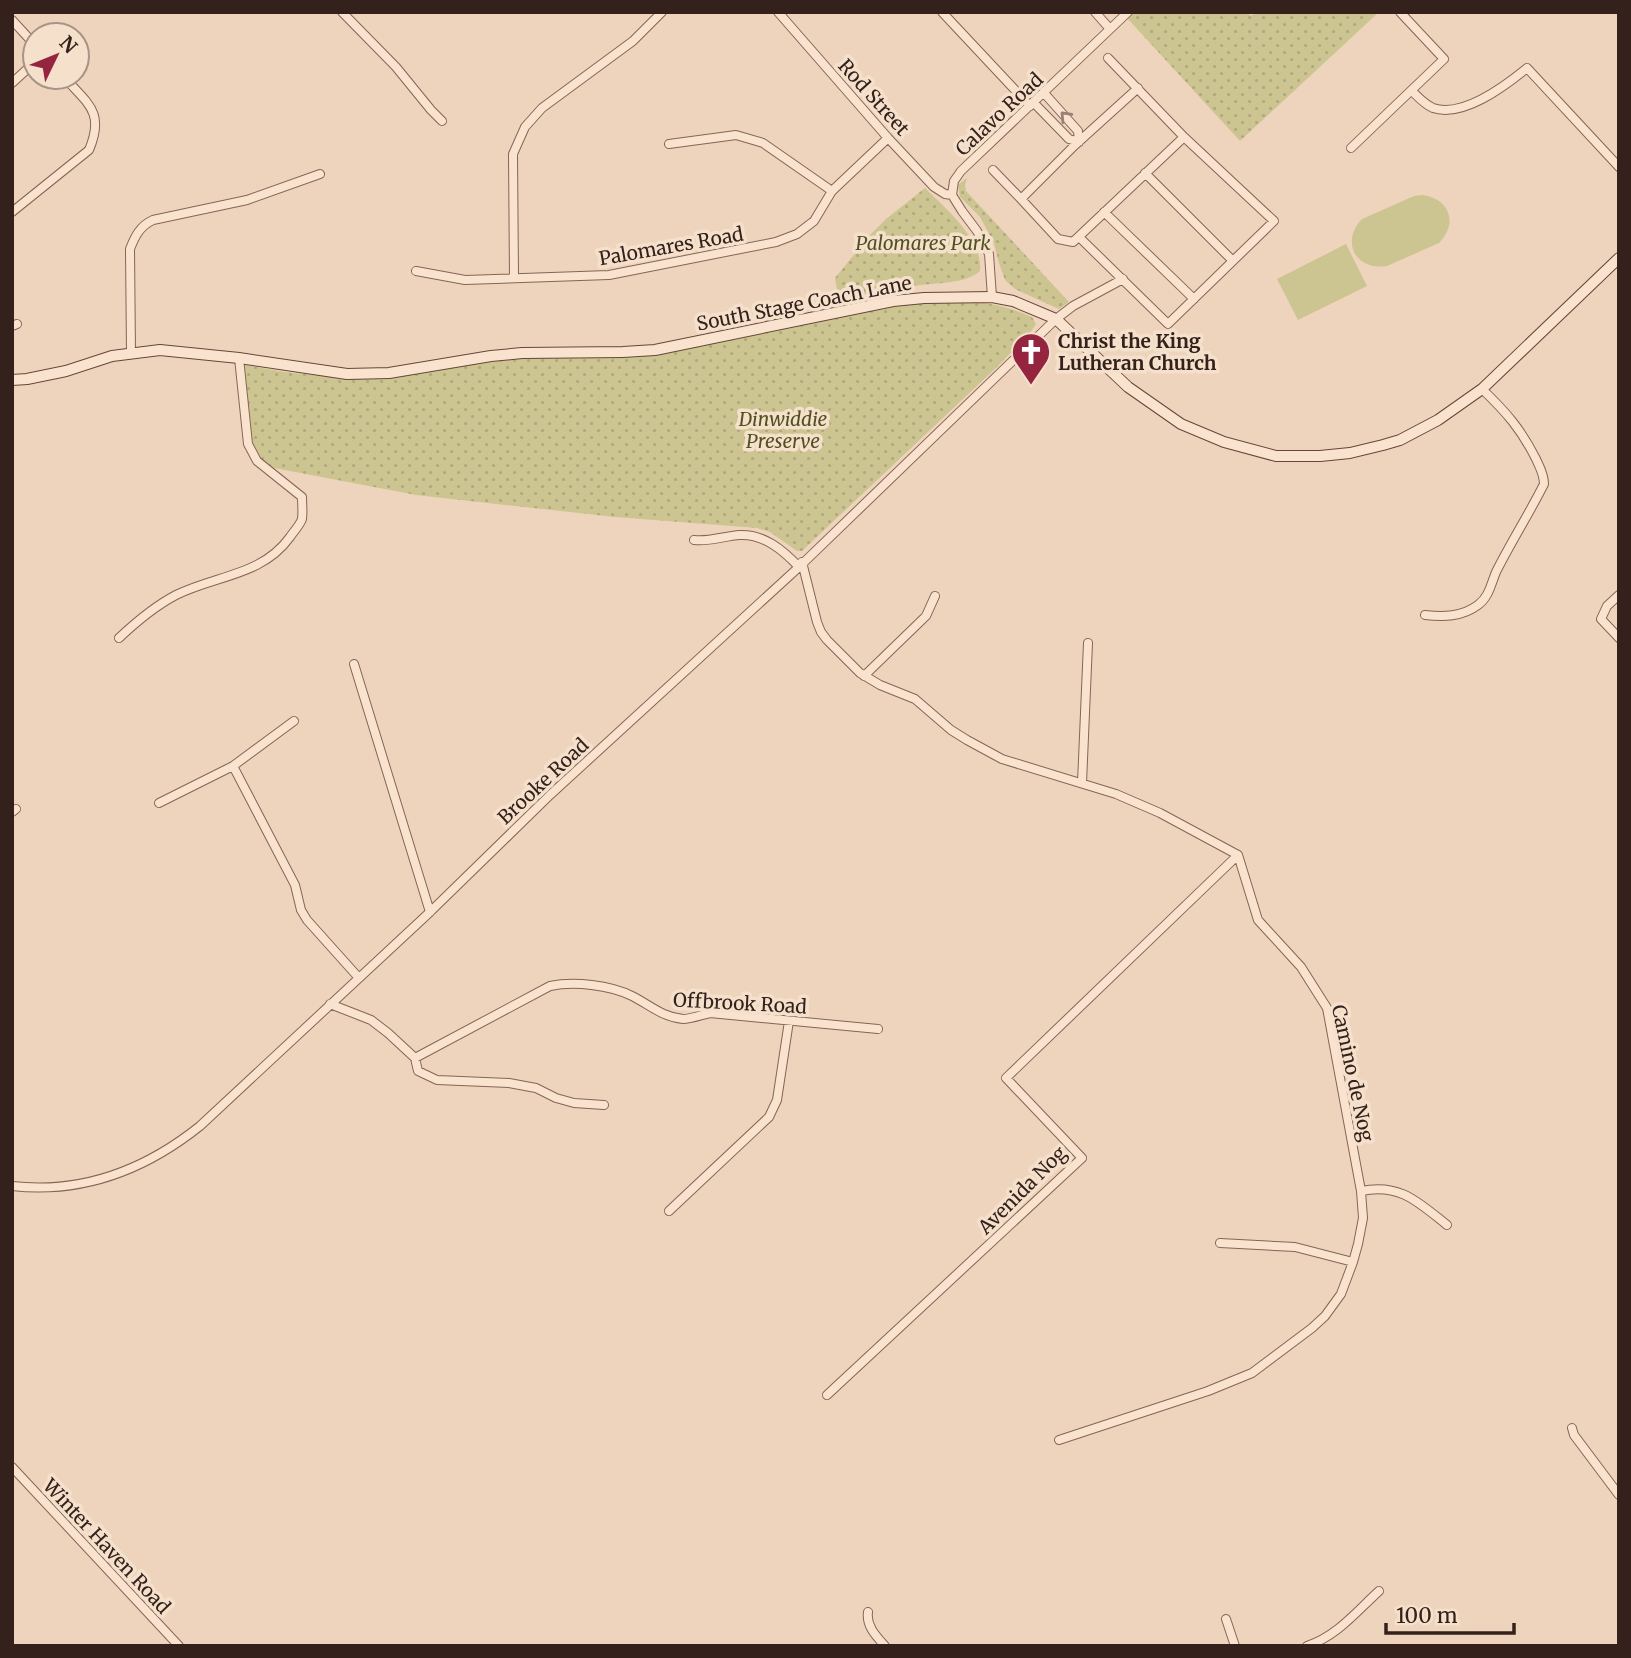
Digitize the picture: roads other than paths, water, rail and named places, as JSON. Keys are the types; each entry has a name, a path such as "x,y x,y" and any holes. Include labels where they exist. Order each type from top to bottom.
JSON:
{"main road":[{"name":"South Stage Coach Lane","path":"12,380 66,371 131,352 160,350 347,373 389,373 522,353 655,350 893,301 992,297 1056,319 1128,387 1181,424 1224,442 1276,456 1321,456 1350,453 1400,440 1438,420 1482,389 1619,258"}],"street":[{"path":"341,12 396,67 442,121"},
{"path":"514,278 513,154 525,127 542,108 633,41 662,12"},
{"name":"Rod Street","path":"778,12 934,187 952,195"},
{"path":"942,12 1031,104 1069,139 1079,142"},
{"path":"1095,12 1110,29"},
{"name":"Calavo Road","path":"952,195 954,181 961,171 1128,12"},
{"path":"1351,148 1444,60 1400,12"},
{"path":"1079,237 1168,324 1274,221 1184,137 1108,58"},
{"path":"1412,91 1424,103 1444,110 1475,103 1512,81 1527,68 1619,167"},
{"path":"1021,199 1138,88"},
{"path":"12,212 89,149 96,119 92,109 76,91"},
{"path":"1044,93 1078,131 1079,142"},
{"path":"669,144 736,135 764,143 832,191"},
{"path":"993,170 1058,239 1073,242 1184,137"},
{"name":"Palomares Road","path":"416,271 465,280 609,275 776,242 797,234 814,221 832,191 888,138"},
{"path":"1146,173 1233,261"},
{"path":"131,352 130,249 136,233 153,220 247,200 320,174"},
{"path":"952,195 989,254 992,297"},
{"path":"1104,212 1194,299"},
{"name":"Brooke Road","path":"12,1186 52,1188 86,1182 127,1171 182,1141 430,912 550,795 800,565 1056,319 1073,306 1123,279"},
{"path":"119,638 138,620 175,596 268,560 284,546 302,521 302,497 257,461 248,444 239,358"},
{"path":"1425,615 1445,617 1474,608 1482,601 1544,484 1544,476 1524,436 1507,413 1482,389"},
{"path":"694,540 739,535 768,541 800,565 821,632 864,676 915,699 951,730 1002,759 1116,794 1160,813 1238,855"},
{"path":"1619,595 1607,606 1601,619 1619,638"},
{"path":"864,676 926,616 935,597"},
{"path":"1082,783 1088,643"},
{"path":"354,664 430,912"},
{"path":"159,803 233,766 294,722"},
{"path":"233,766 295,885 306,920 359,978"},
{"name":"Camino de Nog","path":"1059,1440 1208,1391 1252,1373 1325,1316 1341,1294 1353,1262 1363,1218 1361,1191 1327,1008 1301,967 1258,920 1238,855"},
{"name":"Avenida Nog","path":"827,1395 1082,1158 1006,1078 1238,855"},
{"name":"Offbrook Road","path":"415,1058 550,986 565,983 601,986 631,995 658,1012 674,1018 687,1019 710,1013 878,1030"},
{"path":"330,1004 370,1020 415,1058 418,1071 437,1080 509,1083 536,1088 556,1098 604,1105"},
{"path":"669,1211 769,1117 777,1100 789,1021"},
{"path":"1361,1191 1390,1189 1404,1193 1447,1225"},
{"path":"1220,1242 1295,1247 1353,1262"},
{"path":"1572,1428 1619,1495"},
{"name":"Winter Haven Road","path":"12,1467 179,1646"},
{"path":"1307,1646 1333,1634 1379,1591"},
{"path":"868,1612 866,1616 872,1633 885,1646"},
{"path":"1226,1619 1235,1646"}],"place":[{"name":"Christ the King Lutheran Church","path":"1031,386"}],"park label":[{"name":"Palomares Park","path":"923,243"},
{"name":"Dinwiddie Preserve","path":"783,430"}]}
